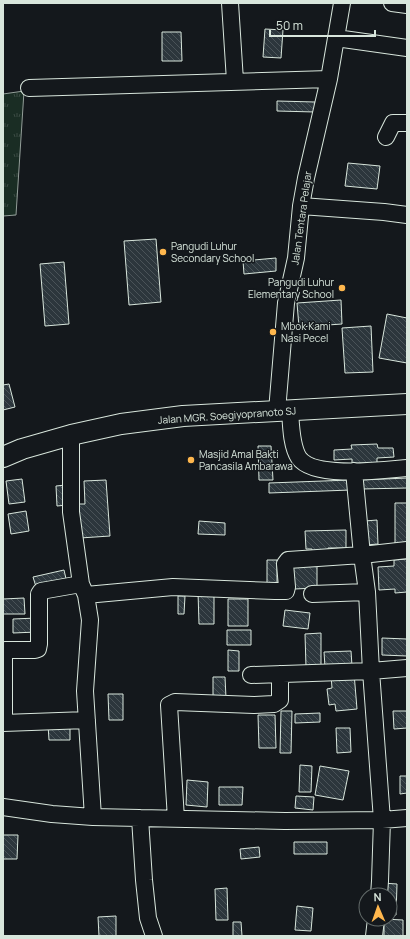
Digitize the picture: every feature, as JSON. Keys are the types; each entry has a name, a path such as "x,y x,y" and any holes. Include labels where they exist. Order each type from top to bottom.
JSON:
{"main road":[{"name":"Jalan MGR. Soegiyopranoto SJ","path":"3,457 22,448 121,424 183,416 407,404"}],"street":[{"path":"230,3 235,81"},
{"name":"Jalan Tentara Pelajar","path":"342,3 329,79 306,178 301,206 296,258 286,303 284,411 292,434 294,447 300,458 308,465 335,471 407,468"},
{"path":"392,3 407,4"},
{"path":"336,38 407,48"},
{"path":"30,88 329,79"},
{"path":"386,137 393,123 407,124"},
{"path":"301,206 407,215"},
{"path":"71,435 71,512 90,620 86,691 93,817"},
{"path":"354,471 367,592 382,820 380,887"},
{"path":"87,720 3,723 4,652 5,650 35,650 38,648 40,591 173,587 286,591 285,564 288,560 362,555 407,550"},
{"path":"312,594 367,592"},
{"path":"251,675 371,671 407,668"},
{"path":"176,819 169,705 175,702 254,705 274,704 280,700 280,674"},
{"path":"3,807 52,814 93,817 285,821 382,820 407,818"},
{"path":"140,818 148,918 154,936"}],"green space":[{"path":"24,91 16,215 3,216 3,94"}],"building":[{"path":"265,29 283,30 281,58 263,57"},
{"path":"162,32 181,32 182,61 162,61"},
{"path":"277,101 315,102 315,112 277,111"},
{"path":"348,163 380,166 377,189 345,186"},
{"path":"156,239 161,302 129,305 124,241"},
{"path":"276,258 276,271 244,274 243,261"},
{"path":"64,262 69,324 45,326 40,264"},
{"path":"341,300 342,324 299,327 297,303"},
{"path":"387,314 407,318 407,363 379,358"},
{"path":"371,326 373,372 345,373 342,328"},
{"path":"9,384 15,407 3,410 3,385"},
{"path":"377,444 378,448 393,448 394,457 377,458 377,463 352,464 352,459 334,460 334,450 352,449 351,445"},
{"path":"258,446 271,446 273,480 259,480"},
{"path":"407,478 407,488 361,489 361,480"},
{"path":"22,479 25,502 9,504 6,481"},
{"path":"106,480 110,536 80,538 77,504 85,504 84,481"},
{"path":"350,480 351,490 269,493 269,483"},
{"path":"66,485 67,505 57,506 56,486"},
{"path":"395,503 407,503 407,545 395,545"},
{"path":"26,511 29,531 11,534 8,514"},
{"path":"377,520 378,544 366,545 365,521"},
{"path":"199,521 225,523 225,535 198,534"},
{"path":"346,530 346,548 328,548 328,551 312,552 312,549 306,549 305,531"},
{"path":"407,559 407,592 395,593 395,589 379,590 378,567 394,566 394,560"},
{"path":"267,560 277,560 277,583 267,583"},
{"path":"293,565 317,565 317,588 294,589"},
{"path":"64,570 67,583 37,590 33,577"},
{"path":"198,592 214,592 214,624 199,624"},
{"path":"178,596 185,596 184,614 178,614"},
{"path":"24,598 25,614 3,614 3,599"},
{"path":"228,599 248,599 248,626 228,626"},
{"path":"285,610 310,613 308,629 283,626"},
{"path":"37,618 37,632 13,633 13,619"},
{"path":"227,630 251,630 251,645 227,645"},
{"path":"321,633 321,666 306,667 305,634"},
{"path":"382,638 407,639 407,656 382,655"},
{"path":"228,650 239,651 239,671 228,671"},
{"path":"351,651 352,666 325,667 324,652"},
{"path":"354,673 357,709 336,711 335,704 329,705 327,689 332,688 331,675"},
{"path":"213,677 225,677 226,698 213,698"},
{"path":"108,694 123,694 123,720 109,720"},
{"path":"281,711 292,711 291,753 280,753"},
{"path":"393,711 407,711 407,728 394,729"},
{"path":"320,713 320,722 295,723 295,714"},
{"path":"258,715 275,715 276,748 259,748"},
{"path":"48,725 70,725 70,740 49,740"},
{"path":"336,728 350,728 351,752 337,753"},
{"path":"300,765 312,766 311,792 299,792"},
{"path":"320,766 349,771 343,800 315,795"},
{"path":"400,776 407,776 407,793 400,794"},
{"path":"187,780 208,782 207,807 186,805"},
{"path":"219,787 243,787 242,805 219,805"},
{"path":"296,796 314,797 313,810 295,808"},
{"path":"3,835 18,835 17,859 3,859"},
{"path":"294,842 327,842 327,854 294,854"},
{"path":"259,847 260,857 241,859 240,849"},
{"path":"382,883 397,884 397,887 382,887"},
{"path":"227,888 228,920 216,920 215,889"},
{"path":"297,906 313,908 311,931 295,930"},
{"path":"116,916 116,936 99,936 98,917"},
{"path":"398,920 403,920 403,936 384,936 384,927 398,927"},
{"path":"233,922 241,922 242,936 233,936"}],"place":[{"name":"Pangudi Luhur Secondary School","path":"163,252"},
{"name":"Pangudi Luhur Elementary School","path":"342,288"},
{"name":"Mbok Kami Nasi Pecel","path":"273,332"},
{"name":"Masjid Amal Bakti Pancasila Ambarawa","path":"191,460"}]}
